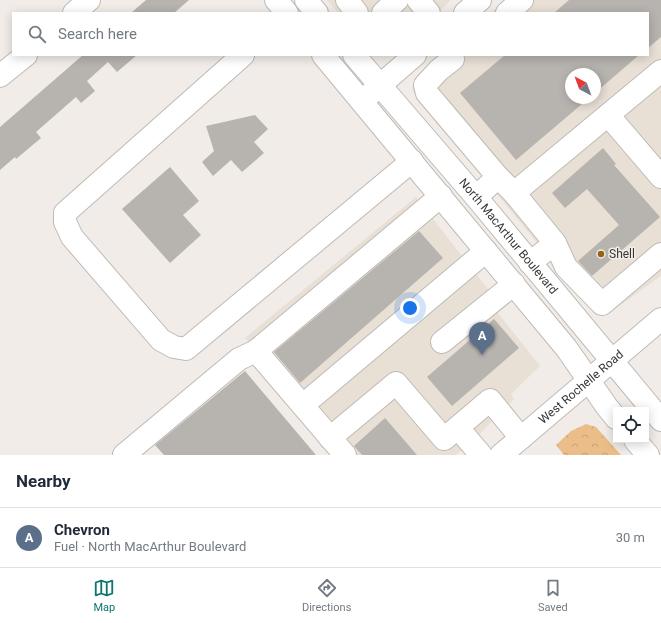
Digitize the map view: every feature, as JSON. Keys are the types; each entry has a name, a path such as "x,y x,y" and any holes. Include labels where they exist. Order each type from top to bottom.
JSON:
{"main road":[{"path":"75,12 89,0"},
{"path":"276,0 286,12"},
{"path":"306,0 316,12"},
{"path":"347,0 356,12"},
{"path":"384,12 397,0"},
{"path":"418,0 428,12"},
{"path":"466,12 480,0"},
{"path":"508,12 522,0"},
{"path":"0,76 25,56"},
{"path":"242,56 65,213 65,222 72,237 161,340 174,347 186,348 412,162"},
{"name":"North MacArthur Boulevard","path":"324,56 567,349 613,415"},
{"name":"North MacArthur Boulevard","path":"355,56 476,197 661,420"},
{"path":"362,101 413,56"},
{"path":"454,56 426,85 427,93 498,178 514,193 555,243 566,267 602,304 661,254"},
{"path":"514,193 661,71"},
{"path":"608,115 661,177"},
{"path":"389,133 419,155 452,187 465,196 470,198 476,197 498,178"},
{"path":"132,453 239,359 256,351 441,196"},
{"path":"530,263 555,243"},
{"path":"303,405 486,251"},
{"path":"442,342 514,284"},
{"name":"West Rochelle Road","path":"501,455 661,319"},
{"path":"256,351 345,455"},
{"path":"330,438 396,383 450,441 481,455"},
{"path":"450,441 490,400 521,438"},
{"path":"638,443 648,455"}],"shaded area":[{"path":"327,0 451,0 438,12 337,12"},
{"path":"506,0 661,0 661,276 608,314 596,315 412,90 415,78 441,56 649,56 649,12 492,12"},
{"path":"416,197 502,307 497,312 540,366 511,394 514,399 473,441 456,455 342,455 245,338"}],"green space":[{"path":"586,424 596,427 621,455 564,455 556,445 571,431"}],"building":[{"path":"146,0 189,0 175,12 132,12"},
{"path":"569,0 661,0 661,37 649,47 649,12 555,12"},
{"path":"82,56 136,56 117,72 108,62 87,81 95,91 81,103 76,97 36,132 41,138 0,170 0,127"},
{"path":"504,56 638,56 601,88 601,68 565,68 565,104 582,104 516,160 460,93"},
{"path":"255,115 268,129 254,142 264,153 242,172 231,160 213,176 202,162 214,151 206,126"},
{"path":"603,148 616,164 614,165 660,217 592,276 578,261 619,225 587,189 565,208 552,193"},
{"path":"170,167 199,201 183,215 201,235 170,263 122,209"},
{"path":"419,231 443,258 300,383 274,352"},
{"path":"494,319 519,348 452,406 427,377"},
{"path":"245,371 316,455 164,455 155,445"},
{"path":"385,418 417,455 362,455 354,446"}],"place":[{"name":"Shell","path":"601,254"},
{"name":"Chevron","path":"482,355"}]}
